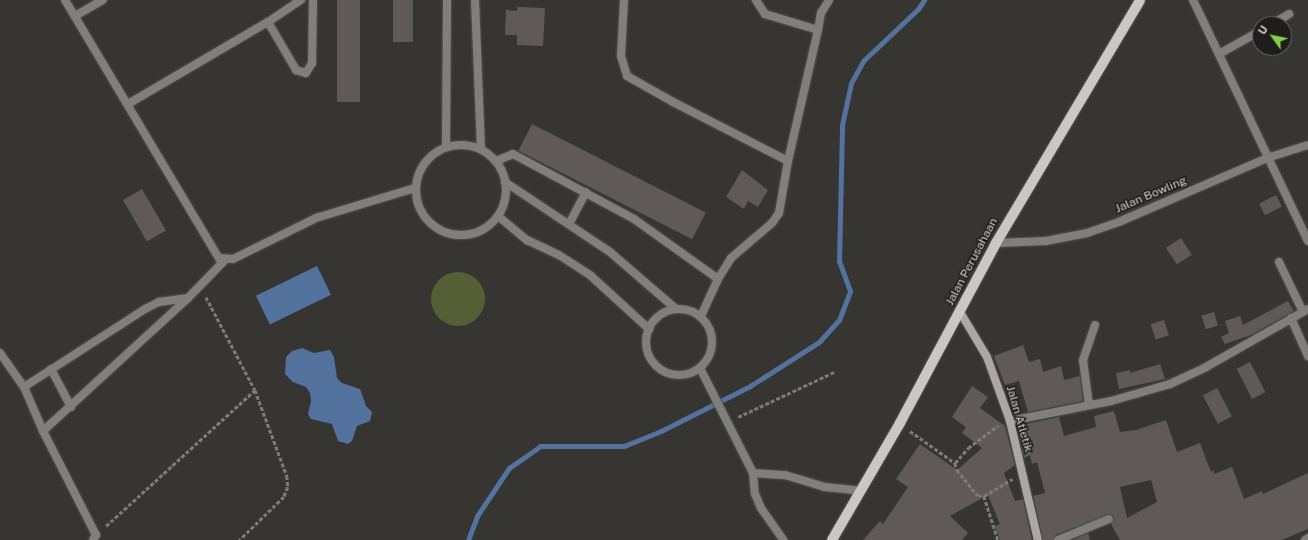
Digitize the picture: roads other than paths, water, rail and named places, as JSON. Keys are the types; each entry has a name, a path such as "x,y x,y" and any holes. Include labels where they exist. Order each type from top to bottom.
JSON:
{"main road":[{"name":"Jalan Perusahaan","path":"832,540 900,424 996,244 1140,0"}],"street":[{"path":"65,0 128,104 216,255 225,260"},
{"path":"75,16 103,0"},
{"path":"128,104 268,22 300,0"},
{"path":"268,22 296,70 306,73 312,63 313,0"},
{"path":"446,146 447,0"},
{"path":"475,0 481,149"},
{"path":"624,0 621,56 627,76 673,102 788,161"},
{"path":"756,0 765,14 818,30"},
{"path":"701,316 718,279 731,258 776,219 783,200 788,161 821,13 829,0"},
{"path":"1193,0 1267,158 1308,241"},
{"path":"1218,54 1252,35"},
{"path":"470,145 481,149 496,162 506,182 506,194 498,216 491,223 474,233 455,235 437,229 423,216 416,198 415,188 424,162 434,153 446,146 470,145"},
{"name":"Jalan Bowling","path":"996,244 1046,241 1087,233 1121,221 1267,158 1308,145"},
{"path":"496,162 513,154 586,192 634,219 718,279"},
{"path":"506,182 610,252 676,308 689,310 701,316 708,325 712,342 708,359 700,368 678,375 656,366 646,344 649,329 660,315 676,308"},
{"path":"43,431 188,298 225,260 238,257 316,218 415,188"},
{"path":"569,224 586,192"},
{"path":"498,216 527,240 559,255 591,276 649,329"},
{"path":"1009,419 1089,405 1170,384 1206,367 1306,310 1280,262"},
{"path":"24,387 145,309 159,302 188,298"},
{"name":"Jalan Atletik","path":"960,312 987,357 1009,419 1038,540"},
{"path":"1291,318 1308,356"},
{"path":"1089,405 1083,360 1095,325"},
{"path":"0,353 24,387 43,431 95,537"},
{"path":"700,368 706,384 753,472 755,494 761,508 784,540"},
{"path":"51,369 70,407"},
{"path":"753,472 785,475 825,487 861,491"},
{"path":"1058,540 1109,519"}],"water":[{"path":"317,266 331,295 270,325 256,296"},
{"path":"302,348 314,353 330,350 334,357 337,378 342,383 360,389 366,406 372,412 370,421 357,426 352,441 348,444 338,441 332,424 311,419 308,414 311,401 310,393 306,387 293,382 285,374 286,357 292,351"}],"waterway":[{"path":"468,540 477,516 509,468 540,446 624,446 661,431 750,386 819,342 839,320 850,291 839,261 842,125 851,83 863,61 918,9 924,0"}]}
